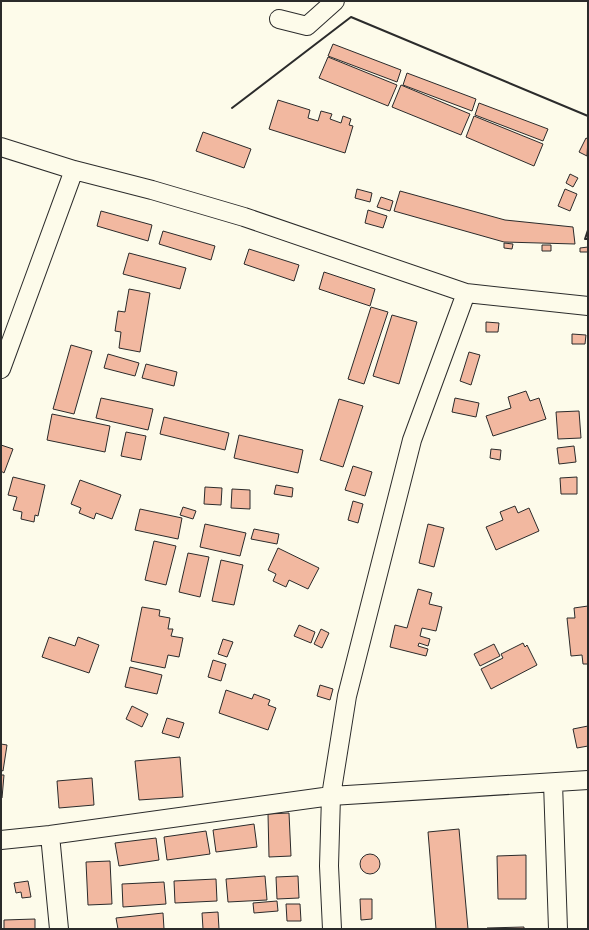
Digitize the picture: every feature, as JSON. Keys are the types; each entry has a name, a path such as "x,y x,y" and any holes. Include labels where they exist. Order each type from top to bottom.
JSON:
{"street":[{"path":"280,20 307,26 335,1"},
{"path":"1,147 74,170 152,190 244,217 466,292 588,306"},
{"path":"1,369 74,170"},
{"path":"332,929 329,866 331,796 346,696 412,440 466,292"},
{"path":"1,840 50,835 331,796 588,780"},
{"path":"553,783 558,929"},
{"path":"50,835 59,929"}],"building":[{"path":"333,44 401,70 397,82 328,56"},
{"path":"328,57 397,85 388,106 319,78"},
{"path":"407,73 476,99 472,111 403,85"},
{"path":"401,85 470,114 461,135 392,107"},
{"path":"278,100 310,110 308,118 318,121 321,111 332,114 330,119 341,123 343,116 351,119 349,125 353,126 345,153 269,129"},
{"path":"479,103 548,129 543,141 475,115"},
{"path":"474,116 543,144 534,166 466,137"},
{"path":"203,132 251,149 244,168 196,151"},
{"path":"586,138 588,139 587,156 579,152"},
{"path":"570,174 578,178 573,187 566,183"},
{"path":"357,189 372,193 370,202 355,198"},
{"path":"565,189 577,194 570,211 558,206"},
{"path":"400,191 505,220 573,227 575,244 504,242 394,211"},
{"path":"381,197 393,201 390,211 377,207"},
{"path":"368,210 387,216 383,228 365,223"},
{"path":"101,211 152,225 148,241 97,226"},
{"path":"163,231 215,246 211,260 159,244"},
{"path":"504,243 513,244 512,249 504,248"},
{"path":"542,245 551,245 551,251 542,251"},
{"path":"588,247 588,252 580,252 580,248"},
{"path":"249,249 299,265 294,281 244,264"},
{"path":"129,253 186,268 180,289 123,274"},
{"path":"324,272 375,289 370,306 319,289"},
{"path":"129,289 150,293 140,352 119,348 121,332 115,331 118,311 125,312"},
{"path":"371,307 388,312 364,384 348,379"},
{"path":"392,315 417,322 399,384 373,376"},
{"path":"486,322 499,323 498,332 486,332"},
{"path":"572,334 586,335 585,344 572,344"},
{"path":"71,345 92,351 74,414 53,409"},
{"path":"469,352 480,355 471,385 460,381"},
{"path":"108,354 139,363 135,376 104,368"},
{"path":"146,364 177,372 174,386 142,378"},
{"path":"526,391 530,401 539,398 546,419 493,436 486,416 511,408 508,397"},
{"path":"101,398 153,409 148,430 96,418"},
{"path":"455,398 479,403 476,417 452,412"},
{"path":"339,399 363,406 343,467 320,460"},
{"path":"579,411 581,438 558,439 556,412"},
{"path":"52,414 110,426 105,452 47,440"},
{"path":"164,417 229,433 225,450 160,434"},
{"path":"126,432 146,436 141,460 121,456"},
{"path":"239,435 303,450 298,473 234,458"},
{"path":"1,445 13,449 4,473 1,471"},
{"path":"574,446 576,462 559,464 557,448"},
{"path":"491,449 501,450 500,460 490,458"},
{"path":"353,466 372,472 365,496 345,490"},
{"path":"13,477 45,485 38,516 35,515 34,522 21,519 22,512 13,510 17,497 8,495"},
{"path":"577,477 577,494 561,494 560,478"},
{"path":"80,480 121,495 112,519 96,513 94,519 79,513 81,508 71,504"},
{"path":"276,485 293,488 292,497 274,494"},
{"path":"205,487 222,488 221,505 204,504"},
{"path":"232,489 250,490 250,509 231,508"},
{"path":"353,501 363,504 358,523 348,520"},
{"path":"515,506 518,513 529,508 539,531 496,550 486,527 503,520 500,512"},
{"path":"183,507 196,511 193,519 180,515"},
{"path":"140,509 182,518 178,539 135,530"},
{"path":"205,524 246,533 240,556 200,547"},
{"path":"428,524 444,528 434,567 419,563"},
{"path":"254,529 279,534 277,544 251,539"},
{"path":"154,541 176,546 166,585 145,580"},
{"path":"278,548 319,568 308,589 289,580 286,587 273,581 276,574 268,570"},
{"path":"188,553 209,557 200,597 179,592"},
{"path":"221,560 243,565 234,605 212,601"},
{"path":"418,589 432,593 429,604 442,607 436,631 422,628 420,636 430,639 428,646 419,643 418,646 428,649 426,656 390,647 395,625 407,628"},
{"path":"588,606 588,664 583,664 582,655 571,656 567,618 575,618 574,608"},
{"path":"142,607 160,610 159,616 170,618 168,629 173,629 171,636 183,638 179,657 168,655 165,668 131,661"},
{"path":"299,625 315,632 311,643 294,636"},
{"path":"321,629 329,633 322,648 314,644"},
{"path":"49,637 75,646 78,637 99,645 89,673 42,657"},
{"path":"223,639 233,642 227,657 218,654"},
{"path":"523,643 525,647 527,645 537,665 491,689 481,669 503,658 501,654"},
{"path":"494,644 500,656 480,666 474,654"},
{"path":"213,660 226,664 221,681 208,677"},
{"path":"130,667 162,675 157,694 125,687"},
{"path":"320,685 333,689 330,700 317,696"},
{"path":"226,690 252,699 254,694 270,700 268,705 276,708 268,730 219,713"},
{"path":"132,706 148,714 142,727 126,719"},
{"path":"167,718 184,723 179,738 162,733"},
{"path":"588,726 588,746 577,748 573,729"},
{"path":"1,744 7,745 3,771 1,770"},
{"path":"180,757 183,797 139,800 135,761"},
{"path":"1,775 4,775 2,798 1,798"},
{"path":"92,778 94,805 59,808 57,781"},
{"path":"289,813 291,856 269,857 268,814"},
{"path":"254,824 257,847 216,852 213,830"},
{"path":"459,829 468,929 436,929 428,832"},
{"path":"206,831 210,854 167,860 164,837"},
{"path":"156,838 159,860 119,866 115,843"},
{"path":"366,854 374,854 380,860 380,868 374,874 366,874 360,868 360,860"},
{"path":"526,855 526,899 498,899 497,856"},
{"path":"110,861 112,904 88,905 86,862"},
{"path":"265,876 267,900 228,902 226,879"},
{"path":"298,876 299,898 277,899 276,877"},
{"path":"216,879 217,901 175,903 174,881"},
{"path":"28,881 31,897 22,898 21,892 16,893 14,883"},
{"path":"164,882 166,904 123,907 122,884"},
{"path":"360,899 372,899 372,919 361,920"},
{"path":"277,901 278,911 254,913 253,903"},
{"path":"286,904 300,904 301,921 287,921"},
{"path":"218,912 219,929 203,929 202,913"},
{"path":"163,913 164,929 118,929 116,918"},
{"path":"35,919 35,929 4,929 4,920"},
{"path":"524,927 524,929 487,929 487,928"}],"wall":[{"path":"232,108 351,17 588,116"},
{"path":"588,230 585,239 588,239"}]}
